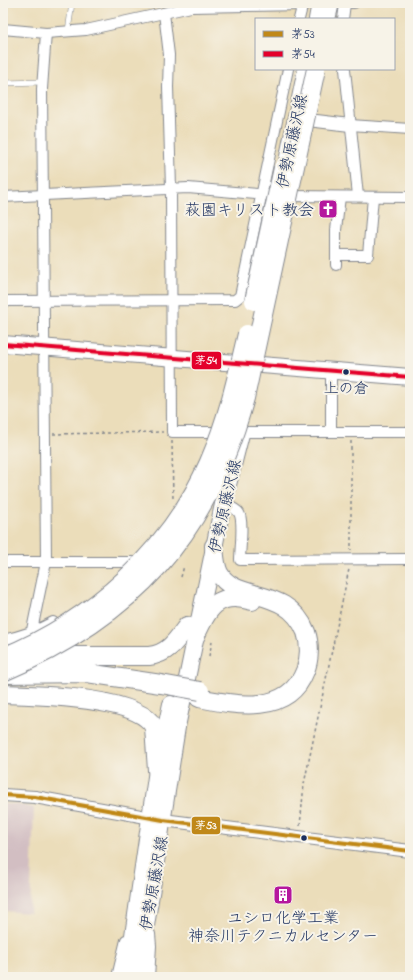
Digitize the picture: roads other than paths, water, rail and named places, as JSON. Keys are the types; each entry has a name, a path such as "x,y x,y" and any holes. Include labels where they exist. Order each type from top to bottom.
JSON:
{"highway":[{"path":"329,18 340,3"},
{"path":"307,4 314,18"},
{"path":"3,658 44,639 105,598 125,580 158,544 198,484 218,438 233,390 305,70"},
{"path":"3,673 61,645 102,618 120,604 151,575 172,551 199,512 211,491 231,445 245,398 316,70"},
{"path":"3,673 87,673 247,706 264,704 279,699 298,685 308,665 309,653 306,633 297,616 290,609 272,599 233,587 226,582 216,567 214,546"},
{"path":"3,668 58,656 149,656 161,654 174,643 198,635 211,607 224,599 236,598 259,603 284,616 296,632 301,650 299,664 294,675 284,687 274,692 249,697 199,695"},
{"path":"3,682 60,680 90,681 160,688"},
{"path":"3,694 52,696 78,699 126,708 142,714 151,721 154,727 157,770"}],"main road":[{"path":"317,18 320,3"},
{"name":"伊勢原藤沢線","path":"302,120 305,70"},
{"name":"伊勢原藤沢線","path":"157,818 157,770 198,635 218,499 302,120 319,70"},
{"name":"伊勢原藤沢線","path":"249,364 265,261 286,196"},
{"path":"3,344 43,346 410,377"},
{"name":"伊勢原藤沢線","path":"137,944 157,818 198,635 214,546 218,499"},
{"path":"127,977 137,944"},
{"path":"137,944 138,977"}],"street":[{"path":"340,3 343,18"},
{"path":"3,30 46,33 86,30 164,13 191,5 307,4 300,18"},
{"path":"164,13 169,55 168,87 171,188 170,300 172,432 410,432"},
{"path":"32,630 46,562 42,195 43,82 46,33"},
{"path":"3,301 234,300 240,296 288,70"},
{"path":"345,70 358,196"},
{"path":"278,117 350,126 410,129"},
{"path":"3,197 171,188 286,196 410,197"},
{"path":"340,197 336,230 336,260 368,255 373,197"},
{"path":"248,258 265,261"},
{"path":"331,371 332,432"},
{"path":"3,640 25,635 32,630 42,628 61,618 96,595 133,562 183,502 200,494 218,499 240,513 240,560 410,559"},
{"path":"3,562 133,562"},
{"path":"3,795 35,797 157,818 410,851"},
{"path":"117,977 123,948 142,909"},
{"path":"142,909 151,946 149,977"}],"lane":[{"path":"68,31 72,3"},
{"path":"3,83 43,82"}],"place":[{"name":"萩園キリスト教会","path":"328,209"},
{"name":"上の倉","path":"346,372"},
{"name":"ユシロ化学工業 神奈川テクニカルセンター","path":"283,895"}]}
